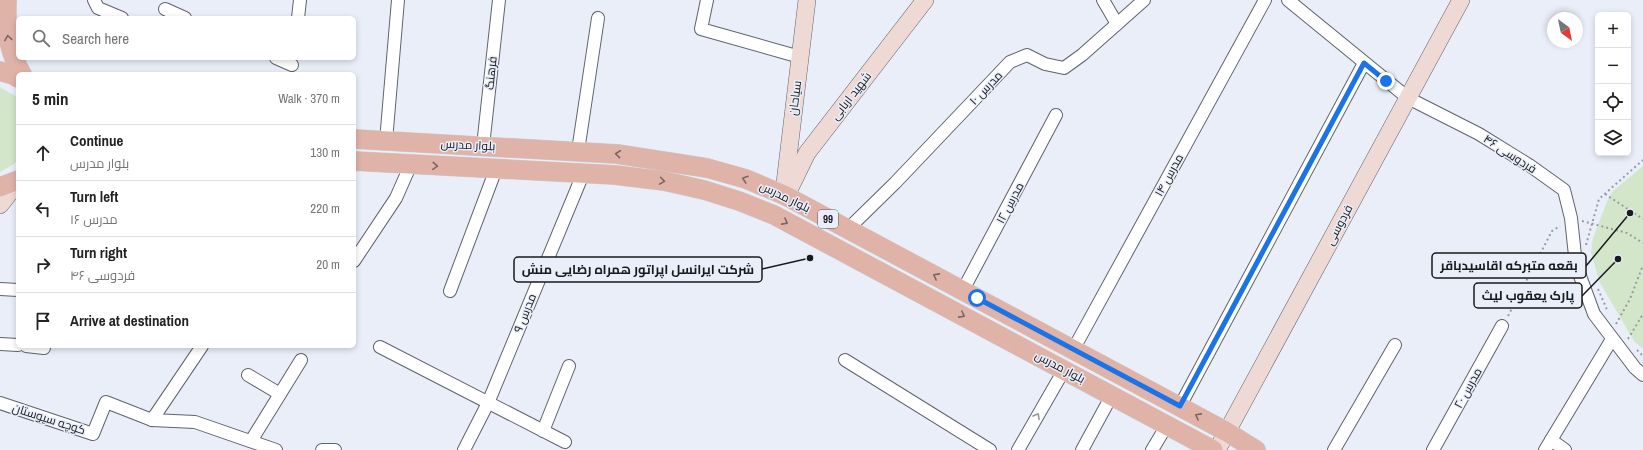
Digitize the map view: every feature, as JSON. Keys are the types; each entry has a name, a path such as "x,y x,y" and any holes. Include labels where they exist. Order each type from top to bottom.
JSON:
{"main road":[{"path":"7,0 6,27 10,50 21,72"},
{"name":"سیاحان","path":"795,162 800,57 807,0"},
{"name":"شهید اربابی","path":"785,196 795,162 807,153 925,0"},
{"name":"فردوسی","path":"1217,450 1461,0"},
{"path":"0,71 16,77"},
{"name":"بلوار مدرس","path":"356,139 617,154 707,168 746,179 785,196 963,290 1180,406 1256,450"},
{"name":"بلوار مدرس","path":"356,161 615,175 664,181 704,190 740,201 774,215 1213,450"},
{"path":"0,186 16,182"},
{"path":"0,205 16,184"}],"street":[{"path":"94,0 98,8 117,16"},
{"path":"298,16 300,0"},
{"path":"386,140 398,0"},
{"name":"فرهنگ","path":"483,146 499,0"},
{"path":"707,0 701,28 800,57"},
{"path":"1103,0 1117,24"},
{"name":"مدرس ۱۰","path":"848,229 895,183 1010,62 1027,56 1045,64 1064,68 1082,55 1144,0"},
{"name":"مدرس ۱۴","path":"1074,350 1265,0"},
{"name":"فردوسی ۴۶","path":"1288,0 1408,98 1479,134 1529,164 1564,190 1571,218 1576,265 1594,314 1618,337 1635,368 1643,375"},
{"path":"165,9 181,16"},
{"path":"578,151 598,18"},
{"path":"280,60 292,66"},
{"path":"1180,406 1364,63"},
{"name":"مدرس ۱۲","path":"963,290 1056,115"},
{"path":"356,258 396,198 411,164"},
{"path":"450,291 496,169"},
{"name":"مدرس ۹","path":"464,450 488,403 583,174"},
{"path":"0,289 16,290"},
{"name":"مدرس ۲۰","path":"1433,450 1502,326"},
{"path":"1566,450 1548,445 1618,337"},
{"path":"0,344 16,345"},
{"path":"1334,450 1395,345"},
{"path":"380,347 565,442"},
{"path":"152,420 201,348"},
{"path":"251,441 301,360"},
{"path":"845,360 990,450"},
{"path":"543,431 569,366"},
{"path":"1018,450 1064,370"},
{"path":"248,375 280,394"},
{"path":"1082,450 1112,396"},
{"name":"کوچه سیوستان","path":"0,403 93,434 106,402 152,420"},
{"path":"152,420 195,422 276,450"},
{"path":"1152,450 1167,425"},
{"path":"322,450 334,450"}],"path":[{"path":"1586,246 1599,199 1643,160"},
{"path":"1605,194 1643,219"},
{"path":"1502,326 1552,231 1571,218 1627,233 1643,242"},
{"path":"1611,319 1614,326 1630,299 1643,265"},
{"path":"1596,283 1608,312"},
{"path":"1618,337 1627,340 1643,314"},
{"path":"1633,345 1643,356"}],"green space":[{"path":"0,87 16,97 16,162 0,172"},
{"path":"1643,166 1643,349 1634,341 1599,281 1591,252 1593,238 1608,199 1613,191"}],"place":[{"name":"بقعه متبرکه اقاسیدباقر","path":"1630,213"},
{"name":"شرکت ایرانسل اپراتور همراه رضایی منش","path":"810,258"},
{"name":"پارک یعقوب لیث","path":"1618,259"}],"route":[{"path":"977,298 1180,406 1364,63 1386,81"}]}
